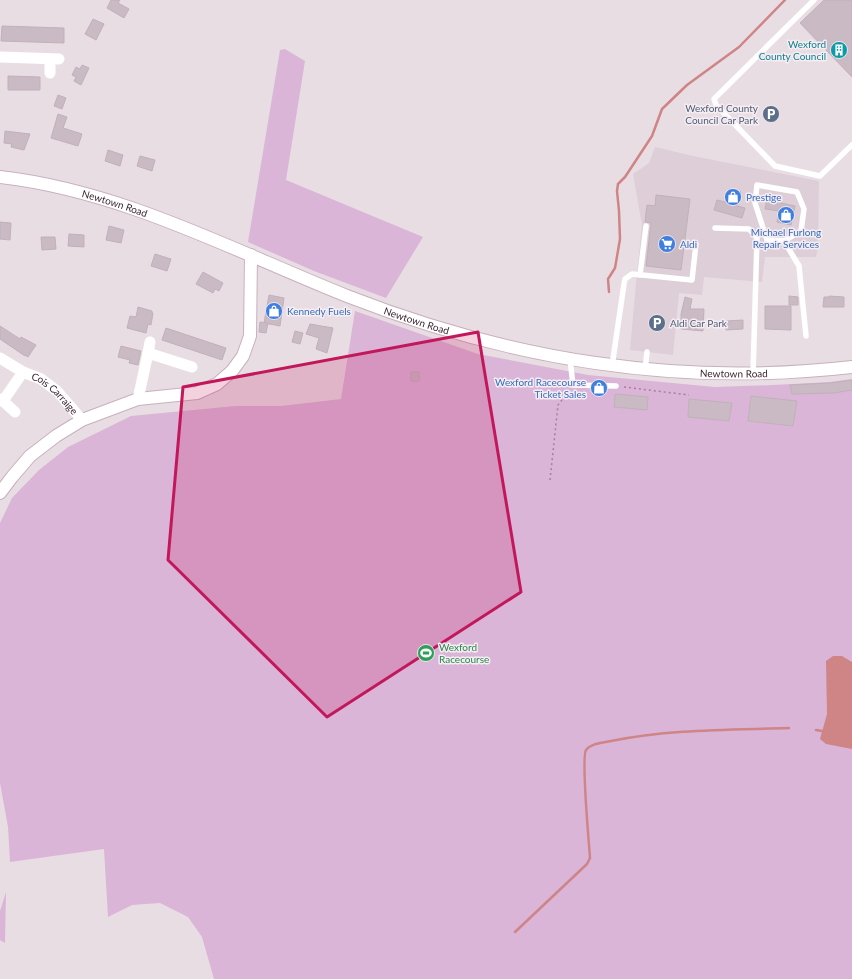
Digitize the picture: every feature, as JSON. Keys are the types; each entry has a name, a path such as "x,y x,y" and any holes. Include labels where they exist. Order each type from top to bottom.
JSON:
{"main road":[{"name":"Newtown Road","path":"0,177 67,188 170,221 349,296 453,333 524,351 612,366 674,373 753,374 852,367"},
{"path":"0,493 30,456 56,436 82,420 138,399 197,393 217,384 232,371 243,356 250,336 251,255"}],"street":[{"path":"0,57 55,59 50,73"},
{"path":"138,399 150,342"},
{"path":"148,353 192,367"},
{"name":"Cois Carraige","path":"0,358 23,372 41,379 57,391 82,420"},
{"name":"Cois Carraige","path":"15,412 2,400 23,372"}],"lane":[{"path":"814,0 714,99 716,105 775,166 820,176 852,145"},
{"path":"757,185 797,192 804,209 801,232 784,241 767,240 755,204 757,185"},
{"path":"640,275 646,226"},
{"path":"716,228 749,229 757,238 753,374"},
{"path":"784,241 799,266 806,336"},
{"path":"612,366 626,279 632,274 692,280 696,244"},
{"path":"646,370 647,352"},
{"path":"570,359 573,385 616,386"}],"path":[{"path":"550,480 558,405 573,385"},
{"path":"616,386 689,396"}],"highlighted area":[{"path":"478,332 521,592 327,717 168,560 183,387"}],"shaded area":[{"path":"285,49 305,61 286,180 423,237 386,298 314,271 248,242 280,50"},
{"path":"655,147 819,181 818,246 816,257 765,257 762,282 704,277 702,295 679,293 673,355 630,350 642,225 633,174 649,163"},
{"name":"Wexford Racecourse","path":"355,311 478,354 588,375 715,387 830,382 852,379 852,979 214,979 202,937 188,917 160,903 132,905 108,917 104,849 10,862 8,827 0,783 0,523 12,498 39,470 68,447 131,416 235,406 281,406 341,399"},
{"path":"833,656 842,656 852,662 852,749 826,744 820,739 827,714 826,661"},
{"path":"6,892 5,943 0,940 0,911"}],"building":[{"path":"111,0 120,0 118,3 129,9 124,18 107,8"},
{"name":"Wexford County Council","path":"824,0 852,0 852,77 800,23"},
{"path":"93,19 104,24 96,40 85,34"},
{"path":"2,26 64,28 64,43 1,41"},
{"path":"82,65 89,68 81,85 74,81 76,77 72,75 76,67 80,69"},
{"path":"8,76 40,77 40,90 8,90"},
{"path":"58,95 66,98 62,109 54,106"},
{"path":"58,114 67,117 63,128 82,134 78,146 51,138"},
{"path":"5,131 30,134 24,150 11,147 12,144 4,143"},
{"path":"108,150 123,155 120,166 105,161"},
{"path":"140,156 155,160 152,171 137,166"},
{"path":"729,189 741,192 737,206 745,208 742,218 714,210 717,200 725,202"},
{"name":"Aldi","path":"656,195 690,199 681,270 646,266 651,223 645,222 647,205 655,206"},
{"path":"767,200 795,206 791,225 777,222 779,211 765,209"},
{"path":"0,222 11,223 10,240 0,239"},
{"path":"109,226 124,230 121,243 106,240"},
{"path":"69,234 84,235 84,247 68,246"},
{"path":"41,237 55,237 56,249 42,250"},
{"path":"155,254 171,259 167,271 151,266"},
{"path":"203,272 223,283 219,291 215,289 213,293 196,284"},
{"name":"Kennedy Fuels","path":"269,295 284,298 280,326 264,323"},
{"path":"789,296 798,297 798,305 789,305"},
{"path":"685,297 692,299 690,309 704,309 703,331 681,329 681,314"},
{"path":"824,297 844,297 844,307 823,307"},
{"path":"765,306 791,306 791,330 765,329"},
{"path":"138,307 152,311 153,313 151,325 148,324 146,333 127,328 130,316 136,317"},
{"path":"743,320 743,329 726,330 726,321"},
{"path":"260,322 268,323 266,333 259,332"},
{"path":"310,324 333,328 327,353 316,349 319,338 306,334"},
{"path":"0,326 20,339 21,337 36,345 28,357 0,339"},
{"path":"166,328 226,348 222,360 162,340"},
{"path":"295,331 303,333 300,344 292,342"},
{"path":"121,346 141,351 138,365 129,363 130,360 118,357"},
{"path":"411,372 419,372 419,381 411,381"},
{"path":"852,380 852,390 834,393 792,394 790,385 830,383"},
{"path":"615,394 648,397 647,410 614,407"},
{"path":"751,396 797,401 793,426 748,421"},
{"path":"689,399 732,403 729,421 688,417"}],"waterway":[{"path":"609,292 608,279 615,268 620,239 617,191 618,184 625,177 652,136 662,109 687,85 739,47 785,0"},
{"path":"515,932 587,864 590,858 584,768 586,750 588,748 601,743 655,734 789,728"},
{"path":"816,730 822,731"}],"place":[{"name":"Wexford County Council","path":"839,50"},
{"name":"Wexford County Council Car Park","path":"771,114"},
{"name":"Prestige","path":"733,197"},
{"name":"Michael Furlong Repair Services","path":"786,215"},
{"name":"Aldi","path":"667,244"},
{"name":"Kennedy Fuels","path":"274,311"},
{"name":"Aldi Car Park","path":"657,323"},
{"name":"Wexford Racecourse Ticket Sales","path":"599,388"},
{"name":"Wexford Racecourse","path":"426,653"}]}
